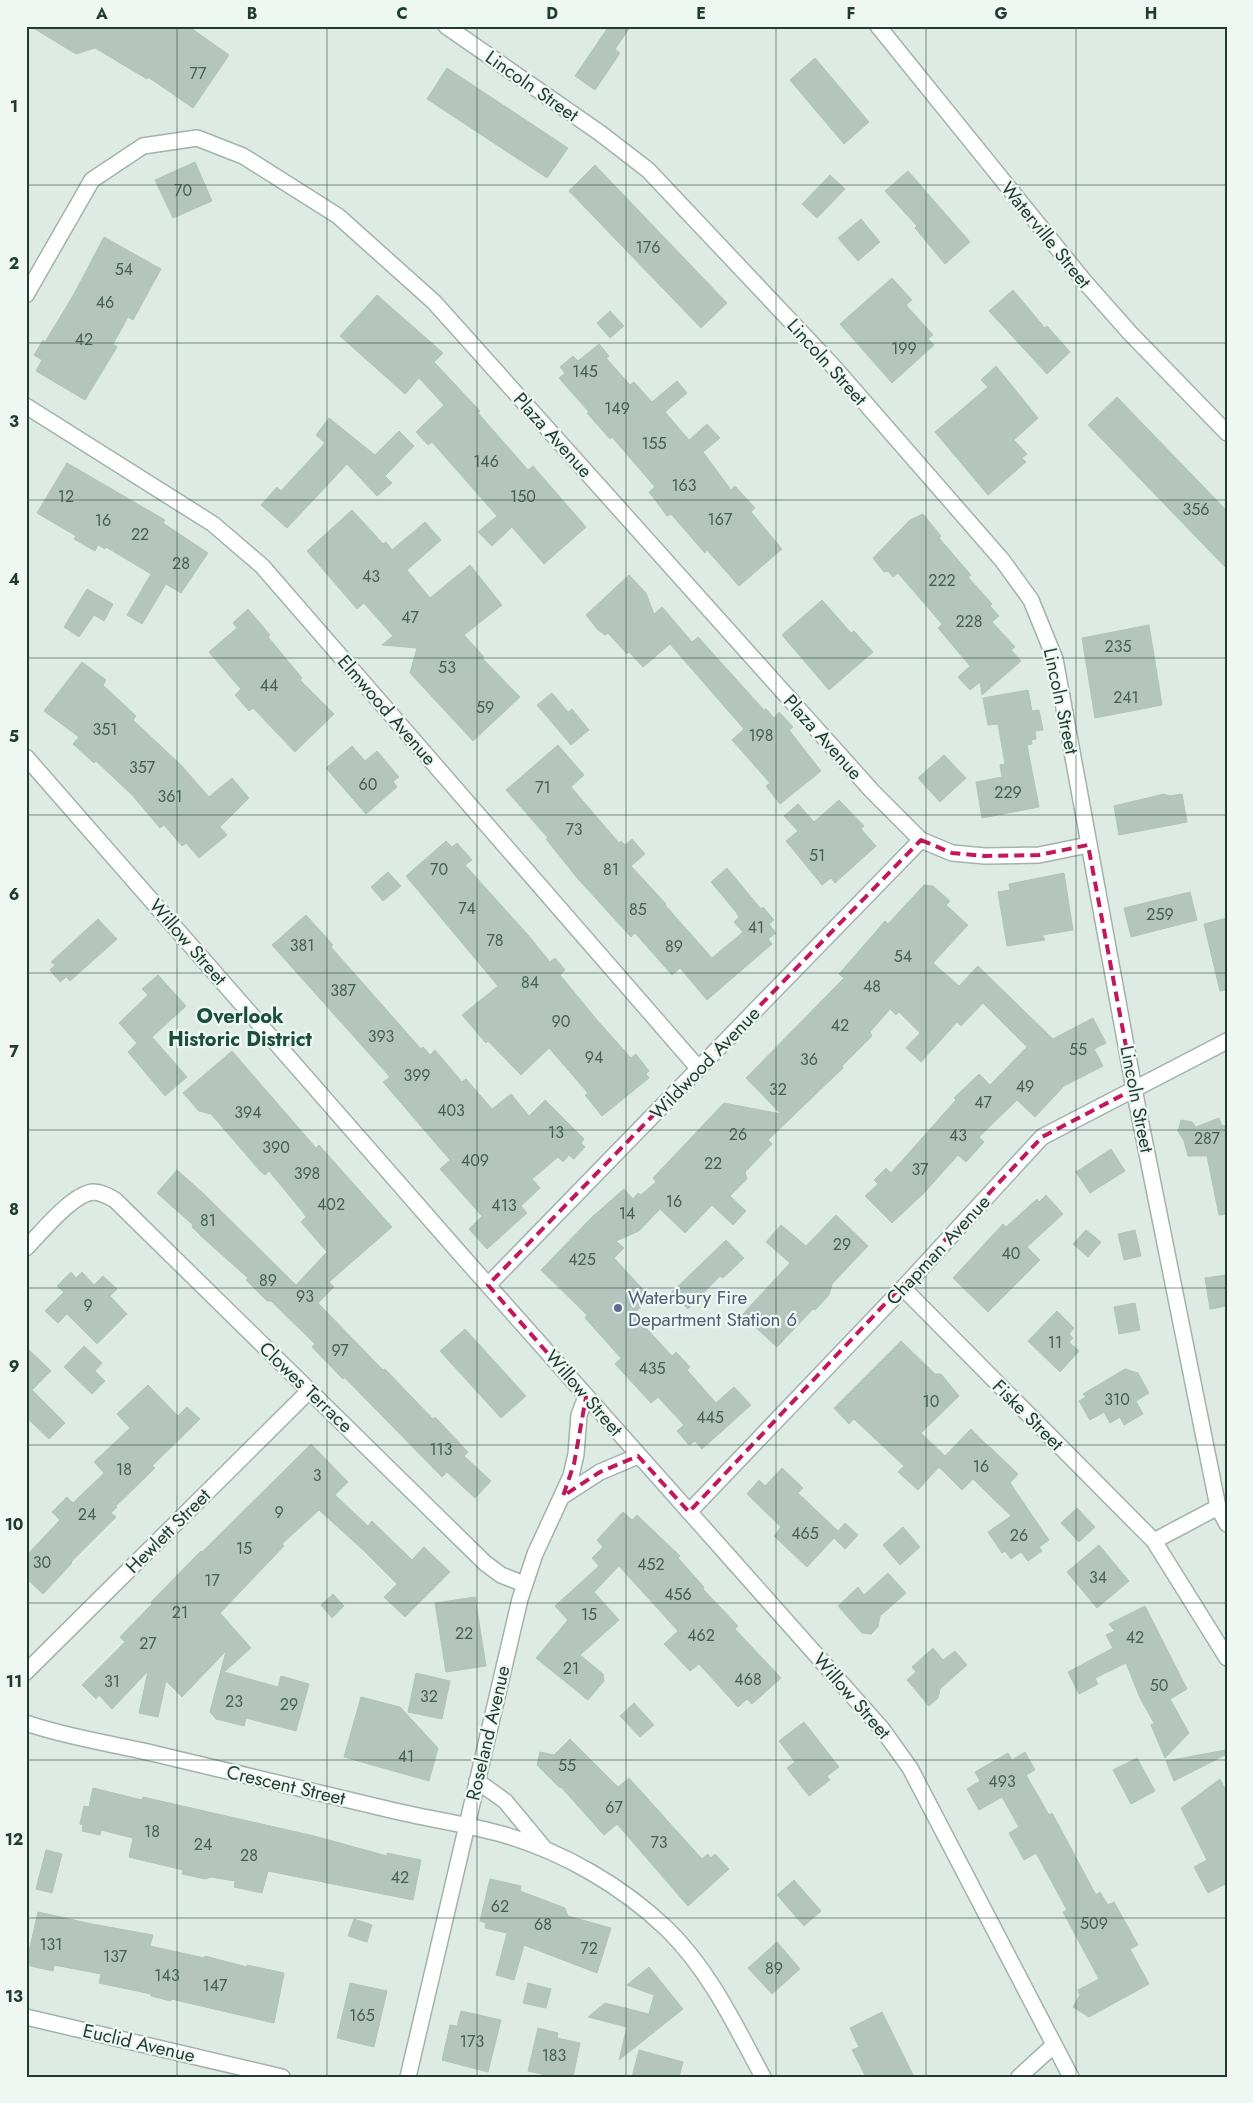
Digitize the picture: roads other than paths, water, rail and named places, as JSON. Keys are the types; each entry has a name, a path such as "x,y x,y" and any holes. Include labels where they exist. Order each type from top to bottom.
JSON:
{"street":[{"name":"Lincoln Street","path":"446,26 600,133 648,170 832,365 1002,560 1031,600 1055,659 1134,1088 1218,1507 1227,1524"},
{"name":"Waterville Street","path":"878,26 1084,282 1130,333 1227,433"},
{"name":"Plaza Avenue","path":"26,295 92,180 143,146 197,138 243,156 338,216 434,302 872,791 921,840 952,852 985,856 1039,855 1088,845"},
{"name":"Elmwood Avenue","path":"26,406 213,524 262,566 699,1069"},
{"name":"Willow Street","path":"26,757 586,1397 882,1729 910,1768 1071,2077"},
{"name":"Wildwood Avenue","path":"488,1285 921,840"},
{"name":"Chapman Avenue","path":"689,1512 903,1288 1042,1137 1227,1041"},
{"name":"Clowes Terrace","path":"26,1248 68,1206 88,1193 100,1193 115,1200 485,1563 502,1575 524,1584"},
{"name":"Fiske Street","path":"903,1288 1154,1541 1227,1658"},
{"name":"Hewlett Street","path":"26,1672 310,1390"},
{"name":"Roseland Avenue","path":"408,2077 524,1584 535,1554 563,1496 574,1464 580,1415 586,1397"},
{"path":"563,1496 600,1472 638,1456"},
{"path":"1154,1541 1218,1507"},
{"name":"Crescent Street","path":"26,1724 502,1834 545,1850 614,1886 643,1907 678,1940 720,1998 763,2077"},
{"name":"Crescent Street","path":"477,1781 505,1802 545,1850"},
{"name":"Euclid Avenue","path":"26,2017 282,2077"},
{"path":"1019,2077 1054,2045"}],"place":[{"name":"Waterbury Fire Department Station 6","path":"618,1308"}],"district":[{"name":"Overlook Historic District","path":"240,1028"}]}
